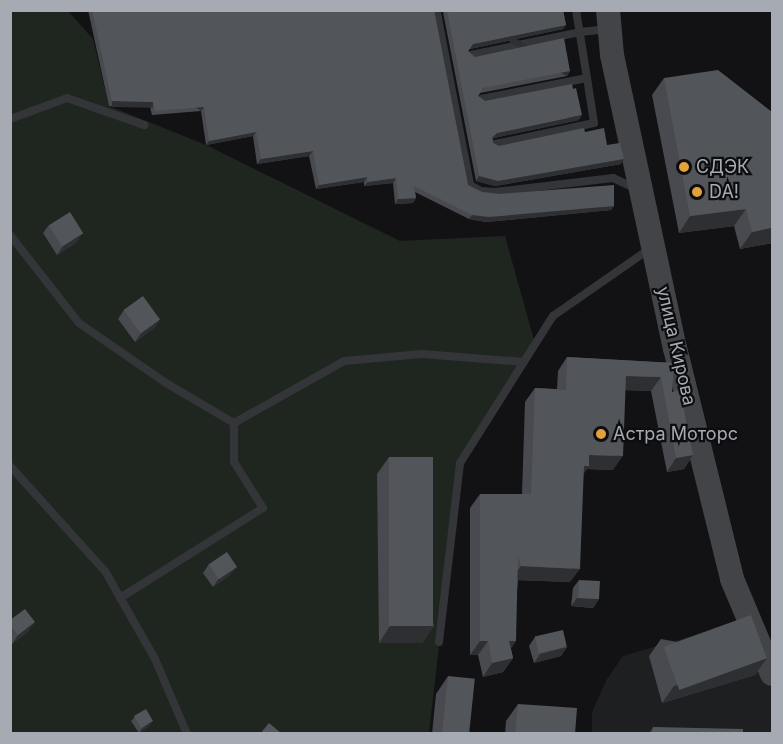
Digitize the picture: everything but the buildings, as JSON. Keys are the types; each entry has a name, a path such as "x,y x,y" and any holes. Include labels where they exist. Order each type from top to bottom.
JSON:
{"street":[{"name":"улица Кирова","path":"609,20 612,56 653,246 732,579 772,674"}],"lane":[{"path":"495,144 594,123 576,10"},
{"path":"437,13 470,185 481,191 495,192 613,178 641,191"},
{"path":"471,55 580,32 609,20"},
{"path":"481,99 587,78"},
{"path":"10,119 67,98 144,125"},
{"path":"10,235 79,323 166,383 234,423"},
{"path":"439,642 460,463 553,316 653,246"},
{"path":"234,423 344,362 422,354 524,362"},
{"path":"120,598 263,508 234,462 234,423"},
{"path":"10,466 105,571 155,659 187,734"}],"shaded area":[{"path":"10,11 68,11 93,39 109,106 206,145 400,241 505,236 534,340 460,463 429,733 11,733"},
{"path":"743,621 772,690 772,733 592,734 592,712 607,679 623,656"}],"place":[{"name":"СДЭК","path":"684,167"},
{"name":"DA!","path":"697,192"},
{"name":"Астра Моторс","path":"601,434"}]}
